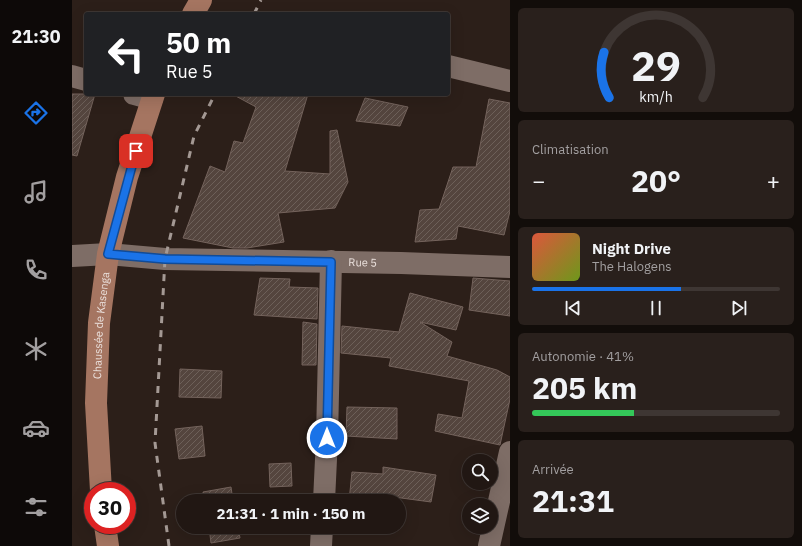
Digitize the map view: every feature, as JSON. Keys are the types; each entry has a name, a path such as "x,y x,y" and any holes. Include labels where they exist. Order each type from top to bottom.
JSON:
{"main road":[{"path":"194,12 201,0"},
{"name":"Chaussée de Kasenga","path":"100,482 96,403 99,323 108,254 146,96"},
{"path":"106,534 108,546"}],"street":[{"path":"450,66 510,81"},
{"path":"72,76 84,79"},
{"name":"Rue 5","path":"72,256 108,254 165,259 510,267"},
{"path":"324,494 331,262"},
{"path":"489,546 510,452"},
{"path":"322,534 322,546"}],"building":[{"path":"72,94 94,96 77,156 72,155"},
{"path":"236,96 307,96 285,171 330,174 330,131 337,130 348,182 335,208 278,213 284,242 247,248 233,248 183,238 210,166 225,172 234,141 243,143 256,107"},
{"path":"365,98 408,107 400,126 356,121"},
{"path":"489,99 510,103 510,211 504,235 458,226 456,239 415,242 420,210 439,209 453,167 476,167"},
{"path":"260,278 290,279 289,287 318,288 317,319 254,315"},
{"path":"473,278 510,281 510,316 469,310"},
{"path":"410,293 463,307 456,330 420,322 452,342 447,356 497,370 510,377 510,399 500,445 435,431 438,414 462,418 469,381 389,366 391,358 341,353 342,326 399,332"},
{"path":"303,322 317,324 316,365 302,365"},
{"path":"180,369 222,371 221,398 179,397"},
{"path":"347,407 397,408 397,439 346,436"},
{"path":"202,426 205,456 179,459 175,429"},
{"path":"291,463 292,486 270,487 269,464"},
{"path":"383,467 436,475 431,502 406,499 406,494 350,494 352,472 383,474"},
{"path":"231,487 232,494 203,494 203,492"},
{"path":"210,534 239,534 240,538 211,543"}],"railway":[{"path":"255,12 261,0"},
{"path":"169,546 155,443 165,259 194,136 214,96"}],"route":[{"path":"136,151 127,177 108,254 165,259 331,262 327,384 327,438"}]}
